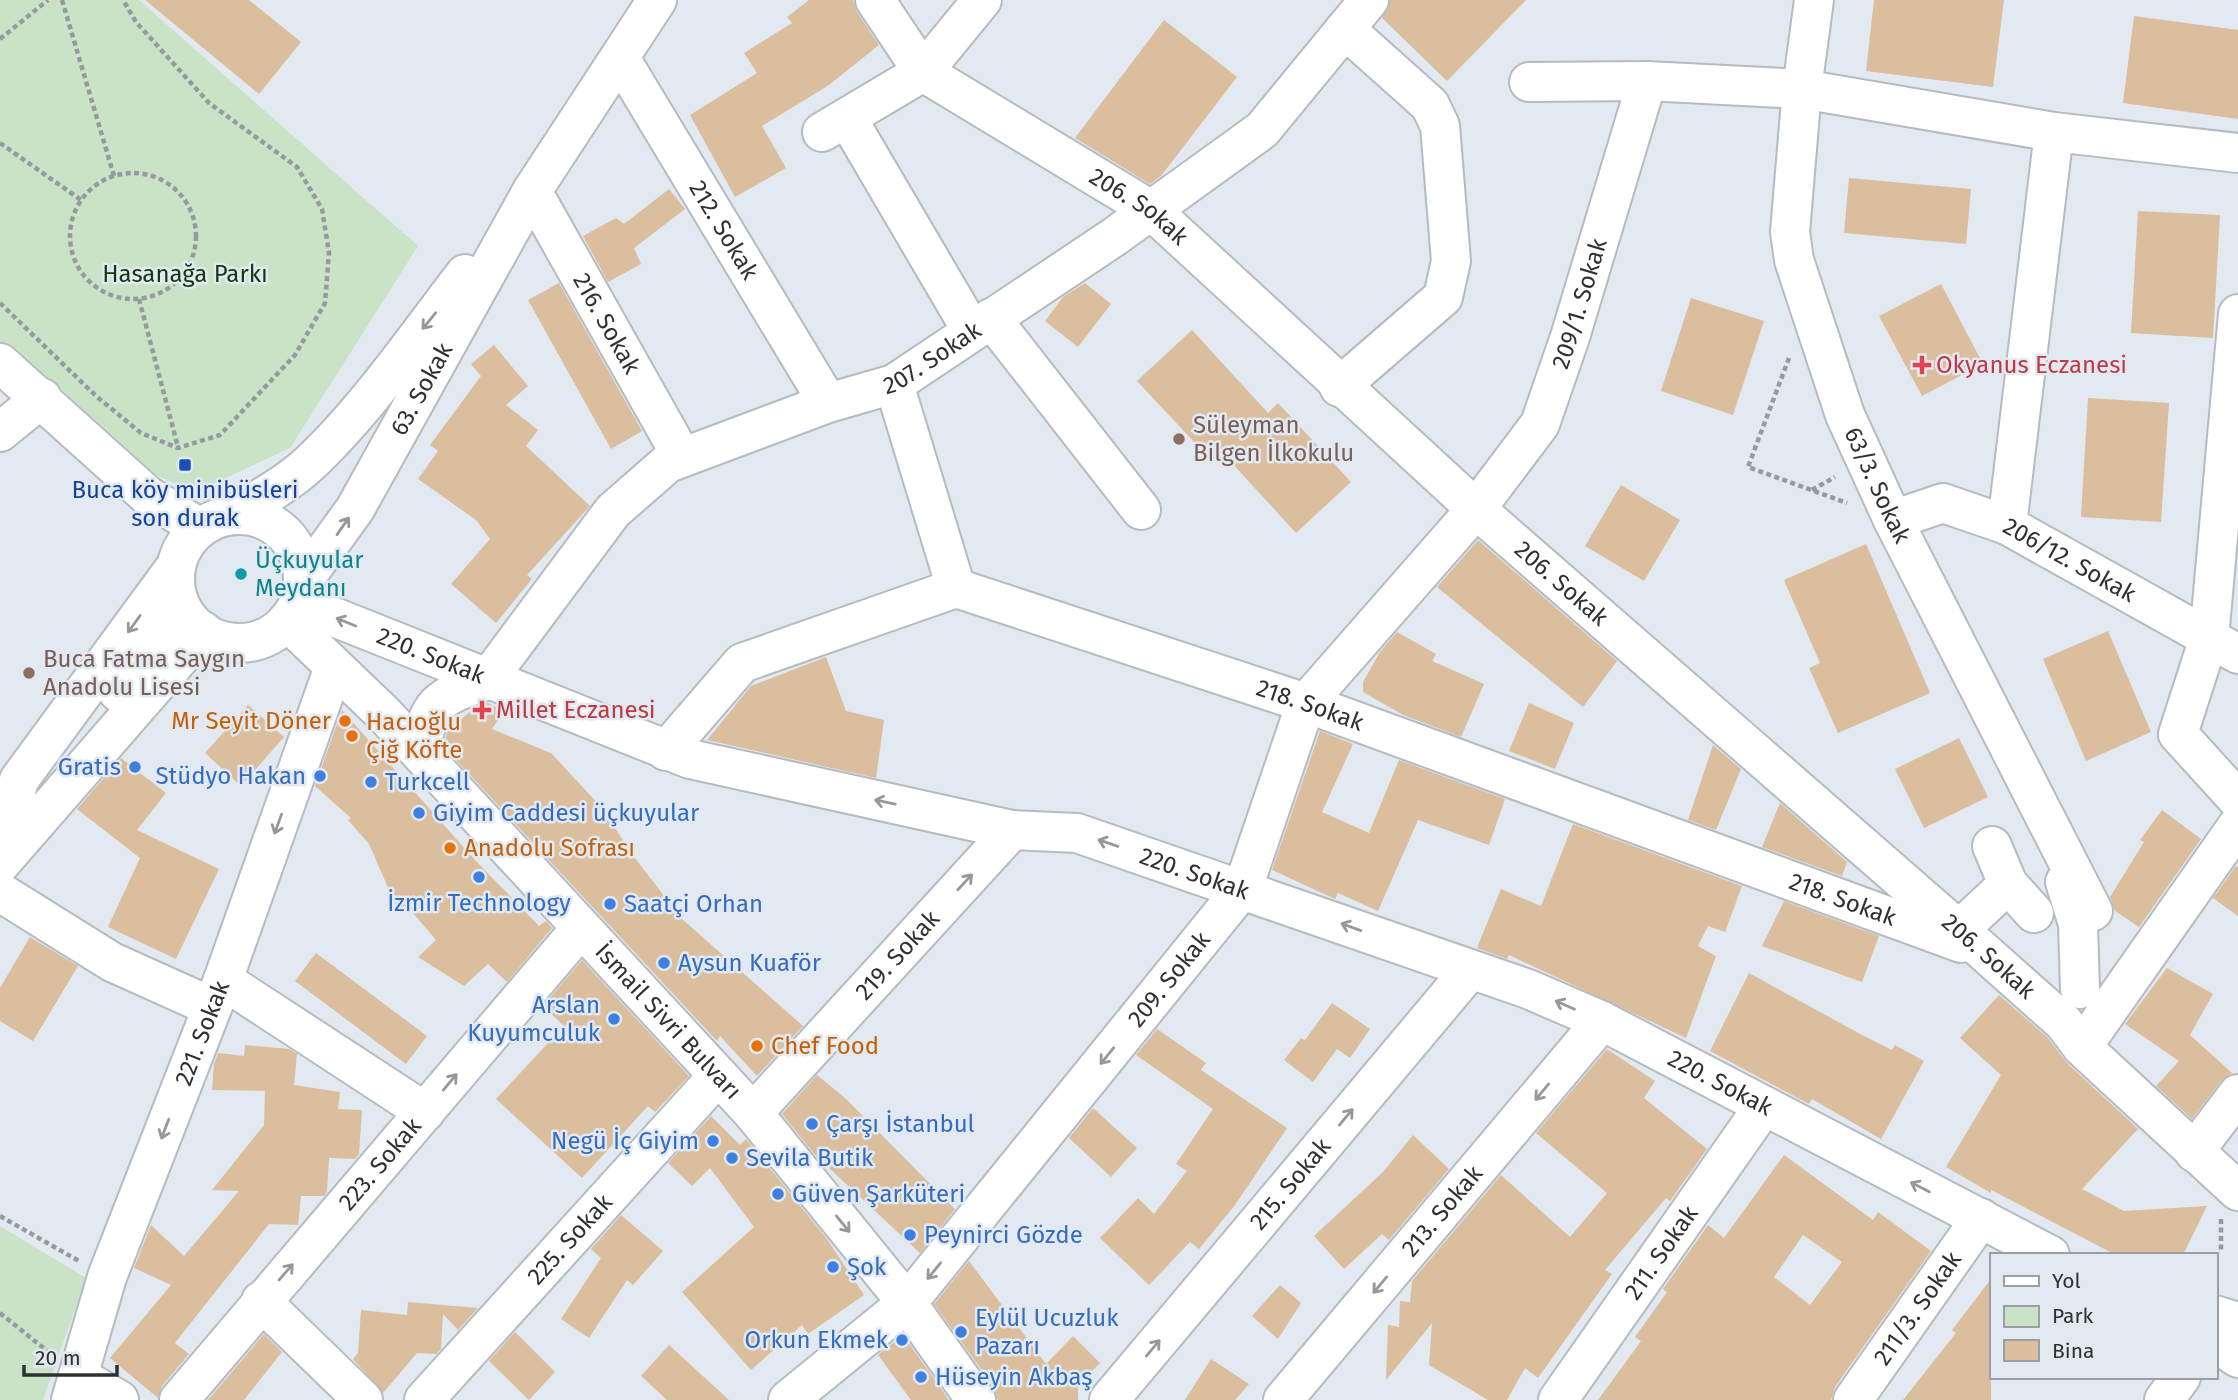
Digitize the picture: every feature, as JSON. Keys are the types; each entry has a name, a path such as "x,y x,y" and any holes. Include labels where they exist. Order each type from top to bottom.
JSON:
{"street":[{"name":"63. Sokak","path":"296,602 355,509 532,191 657,0"},
{"name":"206. Sokak","path":"875,0 923,72 1151,211 1339,387 1476,509 1971,940 2063,1023 2082,1047 2238,1191"},
{"path":"982,0 923,72 834,125 981,324 1141,510"},
{"name":"207. Sokak","path":"487,680 613,511 668,463 828,402 894,383 1151,211 1262,130 1369,0"},
{"name":"63/3. Sokak","path":"1814,0 1802,89 1790,232 1794,260 1846,415 1893,520 2094,911"},
{"path":"1339,387 1443,297 1451,261 1440,126 1430,105 1345,29"},
{"name":"212. Sokak","path":"620,58 828,402"},
{"path":"1528,82 1647,81 1802,89 2054,132 2238,153"},
{"name":"209/1. Sokak","path":"1476,509 1539,424 1570,337 1647,81"},
{"path":"2007,525 2054,132"},
{"name":"63. Sokak","path":"197,541 275,490 309,464 368,397 532,191"},
{"name":"216. Sokak","path":"532,191 682,457"},
{"path":"2238,314 2224,647 2178,734 2238,800"},
{"path":"0,363 42,398 197,541"},
{"path":"666,751 742,663 956,588 894,383"},
{"path":"0,432 42,398"},
{"name":"206/12. Sokak","path":"1893,520 1943,503 2007,525 2224,647"},
{"name":"209. Sokak","path":"789,1400 907,1303 1242,888 1307,703 1476,509"},
{"path":"4,858 10,815 19,780 197,541 265,521 291,540 300,560 296,602 271,635 252,642 231,643 211,638 192,620"},
{"path":"4,858 41,792 192,620 197,541"},
{"name":"218. Sokak","path":"956,588 1307,703 1971,940"},
{"name":"İsmail Sivri Bulvarı","path":"296,602 334,667 421,754 753,1113 907,1303 976,1400"},
{"name":"220. Sokak","path":"296,602 666,751 1012,830 1077,833 1528,989 1602,1021 2046,1253"},
{"name":"221. Sokak","path":"75,1388 107,1277 217,994 334,667"},
{"path":"421,754 424,724 432,708 446,695 487,680"},
{"path":"2082,1047 2238,825"},
{"name":"219. Sokak","path":"753,1113 1012,830"},
{"path":"1992,846 2008,884 2034,913"},
{"name":"63/3. Sokak","path":"2065,853 2061,869 2078,924 2080,989"},
{"path":"1971,940 2008,884"},
{"path":"0,892 112,962 217,994 425,1112"},
{"name":"223. Sokak","path":"179,1400 581,928"},
{"name":"215. Sokak","path":"1109,1400 1470,970"},
{"name":"213. Sokak","path":"1283,1400 1602,1021"},
{"name":"225. Sokak","path":"424,1400 717,1077"},
{"path":"2194,1152 2238,1094"},
{"name":"211. Sokak","path":"1558,1400 1764,1106"},
{"name":"211/3. Sokak","path":"1853,1400 1981,1218"},
{"path":"261,1301 363,1400"},
{"path":"2217,1316 2238,1322"},
{"path":"2217,1343 2238,1358"},
{"path":"2164,1400 2180,1379"},
{"path":"75,1388 119,1400"}],"path":[{"path":"0,39 48,0"},
{"path":"62,0 114,176"},
{"path":"0,303 96,396 141,433 178,448 220,435 295,355 325,303 329,253 322,209 297,167 209,103 136,22 123,0"},
{"path":"0,143 81,200"},
{"path":"135,173 156,177 174,188 188,204 195,224 196,245 189,265 168,288 139,299 119,298 100,290 85,277 74,260 70,240 72,219 81,200 95,185 114,176 135,173"},
{"path":"139,299 178,448"},
{"path":"1790,354 1748,467 1893,520"},
{"path":"0,1216 107,1277"},
{"path":"0,1312 75,1388"}],"green space":[{"name":"Hasanağa Parkı","path":"0,0 139,0 418,246 290,448 196,492 148,472 0,347"},
{"path":"0,1226 86,1278 43,1400 0,1400"}],"building":[{"path":"145,0 249,0 301,42 259,94"},
{"path":"809,0 853,0 857,12 879,45 829,85 762,126 786,168 735,197 690,115 757,73 744,53 792,23 787,17"},
{"path":"1390,0 1526,0 1447,81 1382,18"},
{"path":"1874,0 2004,0 1993,87 1866,71"},
{"path":"2134,16 2238,30 2238,119 2123,103"},
{"path":"1164,20 1237,77 1161,176 1150,184 1075,138"},
{"path":"1849,178 1971,189 1966,244 1844,233"},
{"path":"669,189 685,209 634,248 641,264 608,282 583,236 616,218 624,224"},
{"path":"2138,211 2220,215 2213,338 2131,333"},
{"path":"559,283 642,431 611,449 528,300"},
{"path":"1085,283 1111,304 1078,347 1045,321 1063,297"},
{"path":"1941,284 1983,364 1922,396 1879,316"},
{"path":"1691,298 1764,321 1733,415 1661,391"},
{"path":"1192,330 1268,413 1278,403 1351,482 1296,533 1220,450 1210,459 1137,381"},
{"path":"494,345 528,386 506,405 538,430 526,446 590,506 527,575 532,579 496,623 451,584 490,539 476,520 418,479 438,451 430,445 481,376 471,364"},
{"path":"2088,398 2169,403 2161,522 2081,517"},
{"path":"1621,485 1680,520 1644,581 1585,546"},
{"path":"1478,540 1617,661 1583,707 1437,587"},
{"path":"1866,544 1930,693 1838,733 1809,668 1820,663 1784,580"},
{"path":"2108,631 2151,732 2086,761 2043,659"},
{"path":"1397,632 1436,654 1432,661 1484,684 1461,737 1403,715 1363,692 1363,682 1380,652"},
{"path":"826,657 846,711 884,720 876,778 707,740 751,686"},
{"path":"488,703 504,711 492,729 551,753 603,809 631,853 682,919 803,1026 757,1076 720,1036 717,1041 444,747 447,732 473,709"},
{"path":"1529,703 1574,723 1555,769 1509,751"},
{"path":"248,705 284,737 241,786 205,753"},
{"path":"342,710 474,859 539,926 546,921 552,928 507,982 488,964 464,986 418,957 436,940 413,913 397,908 369,844 348,820 351,818 315,786"},
{"path":"1320,731 1353,744 1322,812 1369,833 1399,760 1505,799 1489,845 1418,820 1378,911 1338,893 1335,899 1272,870"},
{"path":"1959,738 1988,797 1924,828 1895,769"},
{"path":"1713,745 1741,769 1716,830 1688,820"},
{"path":"121,758 166,793 137,830 219,869 176,959 108,927 140,858 77,809"},
{"path":"1780,803 1847,862 1842,876 1762,847"},
{"path":"2162,810 2201,839 2139,927 2115,911 2110,897 2144,842 2140,840"},
{"path":"1573,824 1742,886 1725,932 1708,926 1698,946 1716,956 1686,1038 1509,955 1507,959 1477,948 1501,889 1541,906"},
{"path":"2236,866 2238,867 2238,916 2213,898"},
{"path":"1784,901 1879,936 1862,982 1762,946"},
{"path":"30,937 78,966 33,1041 0,1021 0,988"},
{"path":"316,953 427,1036 406,1064 295,981"},
{"path":"582,960 689,1076 655,1112 648,1106 582,1178 496,1099 564,1026 543,1006"},
{"path":"2167,968 2213,994 2190,1035 2232,1073 2221,1081 2192,1119 2156,1086 2179,1061 2125,1024"},
{"path":"1749,973 1862,1035 1892,1050 1895,1045 1924,1061 1881,1139 1812,1099 1809,1104 1710,1051"},
{"path":"1999,995 2048,1038 2067,1063 2138,1129 2082,1189 2124,1211 2207,1206 2184,1253 2112,1253 1991,1190 1991,1193 1946,1167 2001,1075 1960,1038"},
{"path":"1332,1003 1370,1029 1350,1058 1337,1049 1313,1082 1284,1060 1301,1038 1305,1040"},
{"path":"1157,1029 1206,1063 1201,1070 1287,1128 1235,1205 1199,1249 1190,1242 1149,1285 1100,1238 1138,1198 1154,1214 1187,1171 1176,1164 1213,1109 1136,1055"},
{"path":"245,1045 289,1049 297,1054 294,1085 340,1092 338,1109 362,1110 359,1154 355,1159 329,1158 327,1192 324,1196 301,1196 298,1225 269,1224 175,1343 189,1354 162,1386 158,1398 110,1358 171,1285 134,1268 151,1225 184,1256 239,1191 212,1190 264,1125 265,1091 212,1090 214,1064 218,1053 244,1056"},
{"path":"1607,1049 1655,1081 1644,1098 1707,1149 1670,1201 1666,1198 1605,1270 1612,1274 1538,1378 1525,1368 1507,1400 1488,1400 1429,1365 1432,1323 1386,1380 1388,1325 1399,1327 1400,1301 1410,1302 1412,1281 1501,1175 1570,1237 1607,1193 1536,1133"},
{"path":"817,1075 845,1098 955,1209 920,1253 815,1155 782,1114"},
{"path":"1093,1108 1137,1148 1111,1177 1069,1138"},
{"path":"711,1116 740,1145 746,1139 827,1239 864,1295 808,1334 802,1325 751,1370 682,1292 754,1227 710,1168 692,1186 668,1163"},
{"path":"1413,1135 1449,1169 1389,1240 1382,1234 1344,1269 1314,1236 1383,1172"},
{"path":"1784,1155 1873,1220 1878,1212 1931,1251 1835,1387 1831,1400 1598,1400 1641,1341 1635,1337 1667,1292 1663,1289 1708,1225 1724,1238","holes":["1803,1235 1842,1262 1810,1305 1774,1277"]},
{"path":"621,1215 663,1251 633,1285 627,1280 589,1338 561,1319 601,1258 591,1249"},
{"path":"969,1261 1046,1364 1073,1336 1100,1363 1078,1385 1078,1400 998,1400 994,1387 934,1304"},
{"path":"1990,1280 1991,1400 1903,1400 1956,1333 1952,1330"},
{"path":"1280,1285 1301,1303 1278,1339 1252,1316"},
{"path":"408,1302 478,1308 458,1330 443,1314 441,1349 436,1354 417,1353 383,1393 353,1359 358,1353 361,1310 407,1315"},
{"path":"515,1332 555,1372 529,1400 489,1361"},
{"path":"264,1334 282,1352 244,1400 208,1400"},
{"path":"903,1335 949,1400 911,1400 878,1355"},
{"path":"669,1345 729,1400 667,1400 641,1376"},
{"path":"1211,1359 1249,1384 1235,1400 1185,1400"}],"place":[{"name":"Okyanus Eczanesi","path":"1922,365"},
{"name":"Süleyman Bilgen İlkokulu","path":"1179,439"},
{"name":"Buca köy minibüsleri son durak","path":"185,465"},
{"name":"Üçkuyular Meydanı","path":"241,574"},
{"name":"Buca Fatma Saygın Anadolu Lisesi","path":"29,673"},
{"name":"Millet Eczanesi","path":"482,710"},
{"name":"Mr Seyit Döner","path":"345,721"},
{"name":"Hacıoğlu Çiğ Köfte","path":"352,736"},
{"name":"Gratis","path":"135,767"},
{"name":"Stüdyo Hakan","path":"320,776"},
{"name":"Turkcell","path":"371,782"},
{"name":"Giyim Caddesi üçkuyular","path":"419,813"},
{"name":"Anadolu Sofrası","path":"450,848"},
{"name":"İzmir Technology","path":"479,877"},
{"name":"Saatçi Orhan","path":"610,904"},
{"name":"Aysun Kuaför","path":"664,963"},
{"name":"Arslan Kuyumculuk","path":"614,1019"},
{"name":"Chef Food","path":"757,1046"},
{"name":"Çarşı İstanbul","path":"812,1124"},
{"name":"Negü İç Giyim","path":"713,1141"},
{"name":"Sevila Butik","path":"732,1158"},
{"name":"Güven Şarküteri","path":"778,1194"},
{"name":"Peynirci Gözde","path":"910,1235"},
{"name":"Şok","path":"833,1267"},
{"name":"Eylül Ucuzluk Pazarı","path":"961,1332"},
{"name":"Orkun Ekmek","path":"902,1340"},
{"name":"Hüseyin Akbaş","path":"921,1377"}]}
